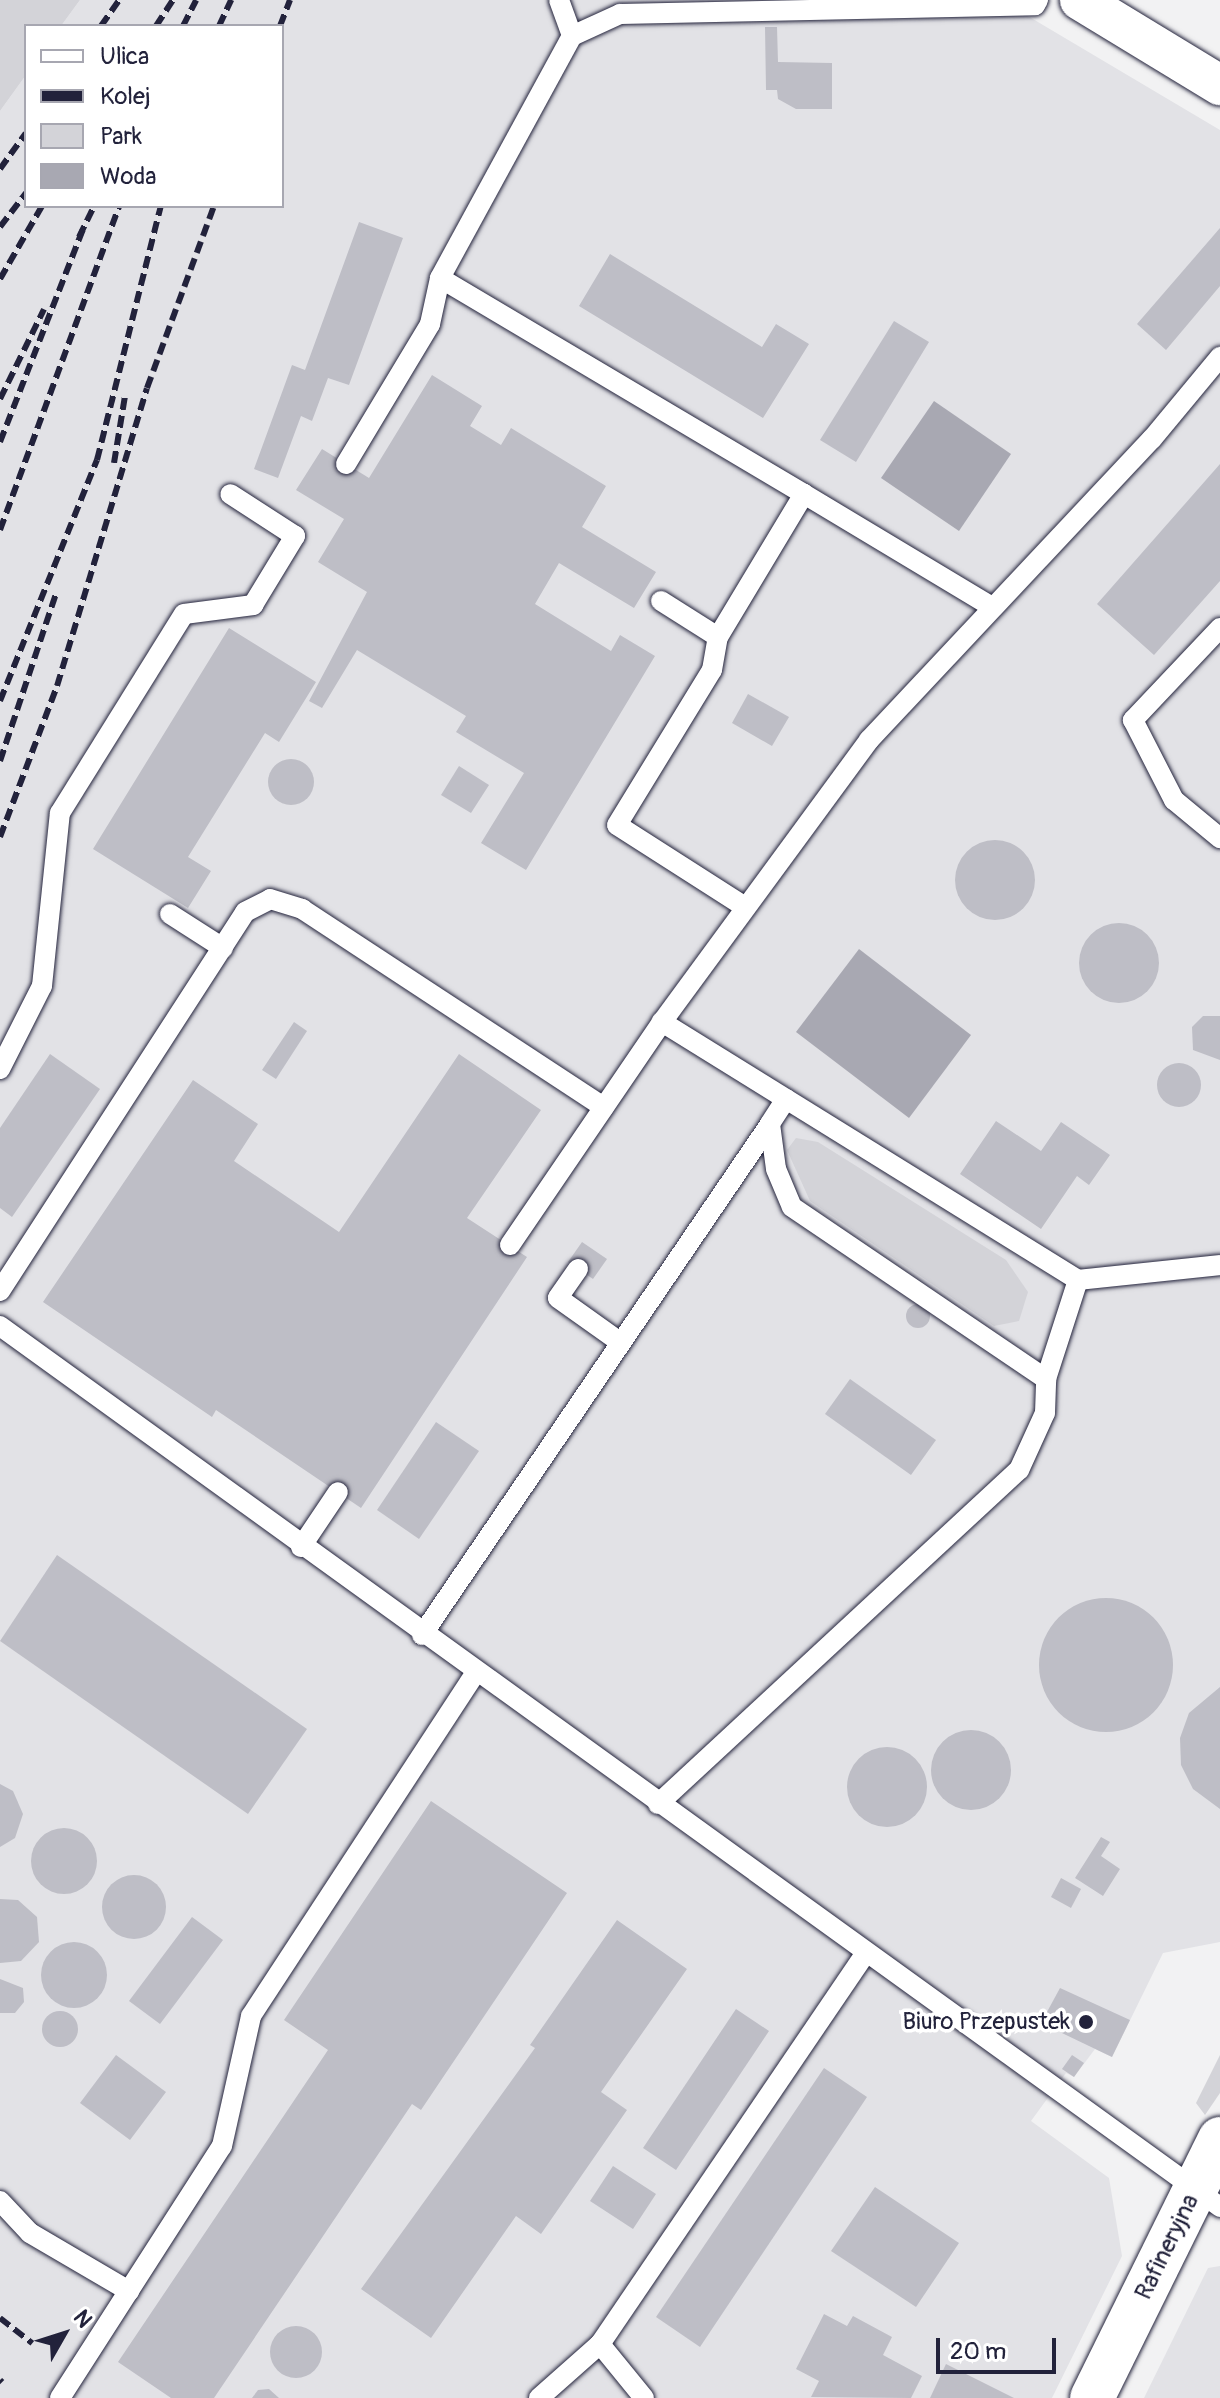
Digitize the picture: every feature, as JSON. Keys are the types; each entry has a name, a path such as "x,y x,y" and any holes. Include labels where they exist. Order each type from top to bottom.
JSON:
{"street":[{"path":"1080,0 1220,85"},
{"name":"Rafineryjna","path":"1092,2398 1207,2200 1220,2139"}],"lane":[{"path":"559,0 572,36"},
{"path":"346,464 430,324 440,278 572,36 620,14 1035,5 1038,0"},
{"path":"440,278 992,607"},
{"path":"510,1245 742,905 869,740 1152,439 1220,357"},
{"path":"0,1069 42,986 60,813 184,614 253,605 295,536 230,494"},
{"path":"742,905 617,825 712,670 718,637 804,494"},
{"path":"661,601 718,637"},
{"path":"1220,628 1133,720 1174,800 1220,838"},
{"path":"0,1291 245,912 270,899 285,901 604,1107"},
{"path":"170,914 223,948"},
{"path":"662,1022 1078,1280 1220,1265"},
{"path":"422,1635 786,1099"},
{"path":"770,1124 776,1169 792,1207 1046,1379"},
{"path":"578,1269 558,1298 621,1343"},
{"path":"658,1804 1019,1470 1045,1413 1046,1379 1078,1280"},
{"path":"0,1326 475,1674 1207,2200"},
{"path":"301,1547 338,1492"},
{"path":"60,2398 222,2146 251,2016 475,1674"},
{"path":"539,2398 600,2344 865,1954"},
{"path":"0,2201 30,2233 129,2291"},
{"path":"600,2344 644,2398"}],"shaded area":[{"path":"80,0 1001,0 1220,130 1220,1942 1163,1953 1112,2057 1095,2049 1074,2077 1066,2073 1031,2121 1109,2178 1122,2256 1052,2398 0,2398 0,111 24,78 24,208 284,208 284,24 62,24"},
{"path":"1220,2266 1220,2398 1144,2398 1208,2268"}],"green space":[{"path":"0,0 80,0 62,24 24,24 24,78 0,111"},
{"path":"796,1138 818,1142 1006,1260 1028,1292 1019,1321 994,1326 810,1201 787,1150"},
{"path":"1220,2055 1220,2093 1205,2115 1196,2103"}],"water":[{"path":"934,401 1011,454 959,531 881,478"},
{"path":"859,949 971,1035 909,1118 796,1032"}],"building":[{"path":"765,27 777,27 778,62 832,63 832,109 796,109 778,99 777,90 766,90"},
{"path":"359,222 403,238 349,385 328,378 312,421 301,416 278,478 254,469 292,365 305,370"},
{"path":"1220,228 1220,286 1166,350 1137,324"},
{"path":"610,254 762,347 776,324 809,344 763,418 579,306"},
{"path":"894,321 929,342 856,462 820,440"},
{"path":"432,375 482,406 470,426 501,445 511,428 606,486 582,527 656,572 634,608 559,563 535,604 611,651 620,635 655,656 526,870 481,843 524,773 456,732 466,716 357,650 322,708 309,701 367,592 318,562 344,519 296,490 322,449 369,478"},
{"path":"1220,464 1220,581 1154,655 1097,604"},
{"path":"229,628 316,682 279,742 265,733 188,857 211,871 188,908 93,849"},
{"path":"748,694 789,717 772,746 732,723"},
{"path":"291,759 307,766 314,782 307,798 291,805 275,798 268,782 275,766"},
{"path":"459,766 489,785 471,813 441,795"},
{"path":"995,840 1010,843 1023,852 1032,865 1035,880 1032,895 1023,908 1010,917 995,920 980,917 967,908 958,895 955,880 958,865 967,852 980,843"},
{"path":"1119,923 1134,926 1147,935 1156,948 1159,963 1156,978 1147,991 1134,1000 1119,1003 1104,1000 1091,991 1082,978 1079,963 1082,948 1091,935 1104,926"},
{"path":"1203,1016 1220,1016 1220,1060 1193,1050 1192,1027"},
{"path":"294,1022 307,1031 276,1079 262,1070"},
{"path":"50,1054 100,1089 12,1217 0,1208 0,1128"},
{"path":"459,1054 541,1110 467,1218 527,1257 361,1508 216,1410 212,1417 43,1302 193,1080 258,1124 234,1161 339,1232"},
{"path":"1179,1063 1195,1069 1201,1085 1195,1101 1179,1107 1163,1101 1157,1085 1163,1069"},
{"path":"996,1121 1041,1151 1061,1122 1110,1155 1089,1185 1077,1176 1041,1229 960,1174"},
{"path":"582,1242 607,1259 593,1279 568,1262"},
{"path":"918,1304 929,1311 930,1316 923,1327 918,1328 907,1321 906,1316 913,1305"},
{"path":"850,1379 936,1440 911,1475 825,1414"},
{"path":"436,1422 479,1451 419,1539 377,1510"},
{"path":"57,1555 307,1729 248,1814 0,1641"},
{"path":"1106,1598 1132,1603 1154,1617 1168,1639 1173,1665 1168,1691 1154,1713 1132,1727 1106,1732 1080,1727 1058,1713 1044,1691 1039,1665 1044,1639 1058,1617 1080,1603"},
{"path":"1220,1687 1220,1809 1193,1789 1181,1765 1180,1738 1189,1713"},
{"path":"971,1730 986,1733 999,1742 1008,1755 1011,1770 1008,1785 999,1798 986,1807 971,1810 956,1807 943,1798 934,1785 931,1770 934,1755 943,1742 956,1733"},
{"path":"887,1747 902,1750 915,1759 924,1772 927,1787 924,1802 915,1815 902,1824 887,1827 872,1824 859,1815 850,1802 847,1787 850,1772 859,1759 872,1750"},
{"path":"0,1784 13,1791 23,1814 15,1838 0,1847"},
{"path":"431,1801 567,1893 421,2110 412,2104 214,2398 171,2398 118,2362 328,2050 284,2020"},
{"path":"64,1828 87,1838 97,1861 87,1884 64,1894 41,1884 31,1861 41,1838"},
{"path":"1101,1837 1110,1842 1101,1856 1120,1869 1103,1896 1075,1878"},
{"path":"128,1875 140,1875 157,1884 164,1895 164,1919 157,1930 140,1939 128,1939 116,1934 107,1925 102,1913 102,1901 107,1889 116,1880"},
{"path":"1061,1878 1081,1889 1071,1908 1051,1897"},
{"path":"0,1899 18,1900 37,1917 39,1942 21,1961 0,1963"},
{"path":"192,1917 223,1940 160,2024 129,2001"},
{"path":"617,1920 687,1969 601,2092 627,2110 541,2234 516,2216 431,2338 361,2289 535,2048 530,2045"},
{"path":"74,1942 97,1952 107,1975 97,1998 74,2008 51,1998 41,1975 51,1952"},
{"path":"0,1979 23,1988 24,2002 15,2013 0,2013"},
{"name":"Biuro Przepustek","path":"1060,1988 1130,2020 1112,2057 1041,2023"},
{"path":"736,2009 769,2031 676,2170 643,2148"},
{"path":"60,2011 73,2016 78,2029 73,2042 60,2047 47,2042 42,2029 47,2016"},
{"path":"116,2055 166,2092 130,2140 80,2103"},
{"path":"1072,2055 1084,2063 1074,2077 1062,2069"},
{"path":"824,2068 867,2097 700,2347 656,2317"},
{"path":"613,2166 656,2194 633,2229 590,2201"},
{"path":"875,2187 959,2243 916,2307 831,2251"},
{"path":"824,2314 847,2326 853,2316 892,2337 883,2355 922,2376 911,2398 811,2397 819,2381 796,2369"},
{"path":"296,2326 314,2334 322,2352 314,2370 296,2378 278,2370 270,2352 278,2334"},
{"path":"946,2364 1014,2398 930,2398"},
{"path":"269,2389 279,2398 252,2398 258,2390"}],"railway":[{"path":"102,24 119,0"},
{"path":"157,24 173,0"},
{"path":"184,24 196,0"},
{"path":"220,24 231,0"},
{"path":"281,24 290,0"},
{"path":"0,169 24,136"},
{"path":"0,227 24,196"},
{"path":"0,279 41,208"},
{"path":"79,237 93,208"},
{"path":"0,530 118,208"},
{"path":"0,701 97,460 160,208"},
{"path":"0,837 57,686 147,388 213,208"},
{"path":"0,442 83,229"},
{"path":"0,399 44,309"},
{"path":"114,463 125,396"},
{"path":"0,761 56,594"},
{"path":"0,2318 32,2343"}],"place":[{"name":"Biuro Przepustek","path":"1086,2022"}]}
